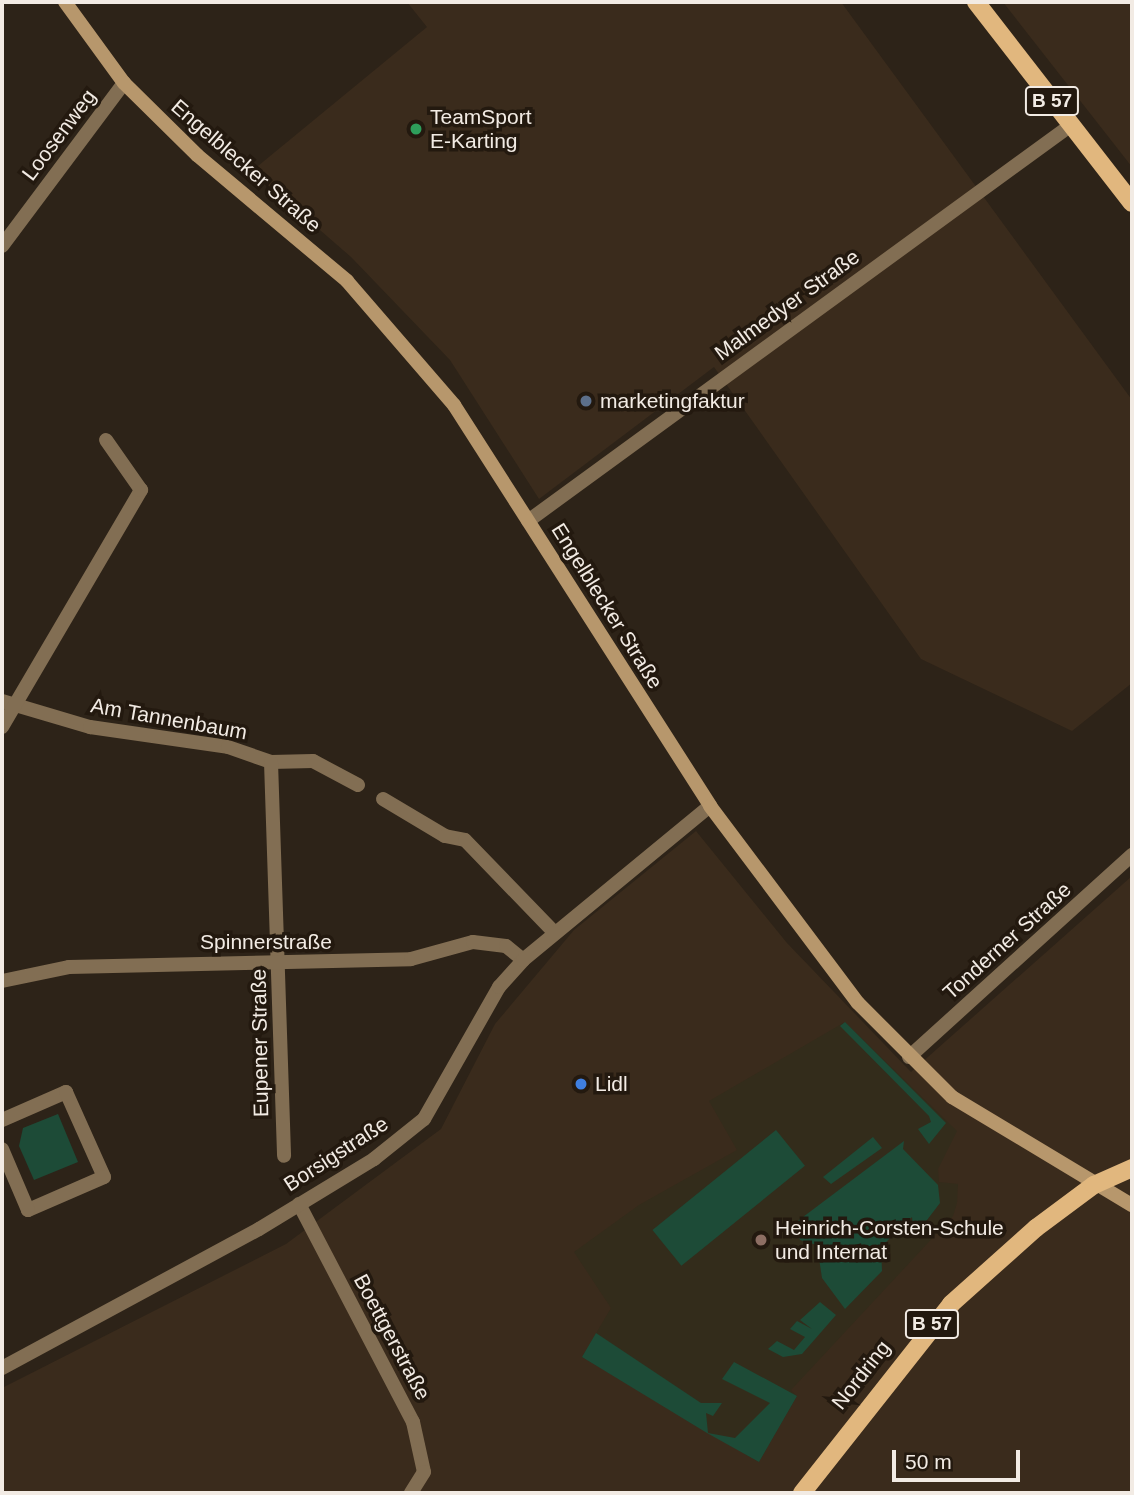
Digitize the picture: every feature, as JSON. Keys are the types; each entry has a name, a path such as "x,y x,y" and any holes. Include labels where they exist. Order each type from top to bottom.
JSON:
{"main road":[{"name":"B 57","path":"976,2 1132,203"},
{"name":"Nordring","path":"802,1493 951,1304 1094,1185 1132,1168"}],"street":[{"name":"Engelblecker Straße","path":"65,2 124,83 197,155 347,281 454,405 710,806 858,1003 909,1057 982,1119 1132,1205"},
{"name":"Loosenweg","path":"2,246 124,83"},
{"name":"Malmedyer Straße","path":"528,521 1071,125"},
{"path":"2,727 6,702 141,491 106,440"},
{"name":"Am Tannenbaum","path":"6,702 90,727 228,747 271,762 313,761 358,785"},
{"name":"Eupener Straße","path":"271,762 280,962 284,1156"},
{"path":"383,799 445,836 465,839 552,930"},
{"name":"Borsigstraße","path":"2,1368 299,1204 374,1159 424,1119 499,987 523,960 552,930 710,806"},
{"name":"Tonderner Straße","path":"909,1057 1132,855"},
{"name":"Spinnerstraße","path":"2,981 69,967 411,959 473,942 506,946 523,960"},
{"path":"2,1120 66,1092 104,1177 28,1210 2,1149"},
{"name":"Boettgerstraße","path":"299,1204 413,1422 424,1472 411,1493"}],"shaded area":[{"path":"407,2 841,2 1132,400 1132,683 1072,731 921,659 714,367 539,499 450,360 351,257 252,171 427,27"},
{"path":"1003,2 1132,2 1132,167"},
{"path":"696,831 787,943 911,1072 1132,876 1132,1493 2,1493 2,1388 286,1244 441,1129 495,1024 574,930"},
{"name":"Heinrich-Corsten-Schule und Internat","path":"845,1022 957,1131 938,1169 939,1182 958,1184 957,1203 953,1216 791,1390 797,1396 759,1462 582,1357 611,1308 574,1252 639,1205 737,1150 709,1101"}],"green space":[{"path":"845,1022 946,1123 929,1144 918,1129 931,1122 929,1116 840,1026"},
{"path":"58,1114 78,1162 34,1180 19,1146 23,1128"},
{"path":"776,1130 805,1166 681,1266 652,1230"},
{"path":"873,1137 882,1148 831,1184 823,1177"},
{"path":"904,1141 903,1149 938,1185 940,1203 914,1237 912,1217 881,1247 882,1271 845,1309 822,1278 817,1245 800,1240 795,1223"},
{"path":"820,1302 836,1315 802,1354 783,1357 768,1349 777,1341 794,1350 805,1337 790,1329 797,1321 812,1329 800,1320"},
{"path":"596,1333 701,1403 722,1403 713,1416 706,1413 708,1433 735,1438 770,1403 722,1379 734,1362 797,1396 759,1462 707,1433 582,1357"}],"place":[{"name":"TeamSport E-Karting","path":"416,129"},
{"name":"marketingfaktur","path":"586,401"},
{"name":"Lidl","path":"581,1084"},
{"name":"Heinrich-Corsten-Schule und Internat","path":"761,1240"}]}
